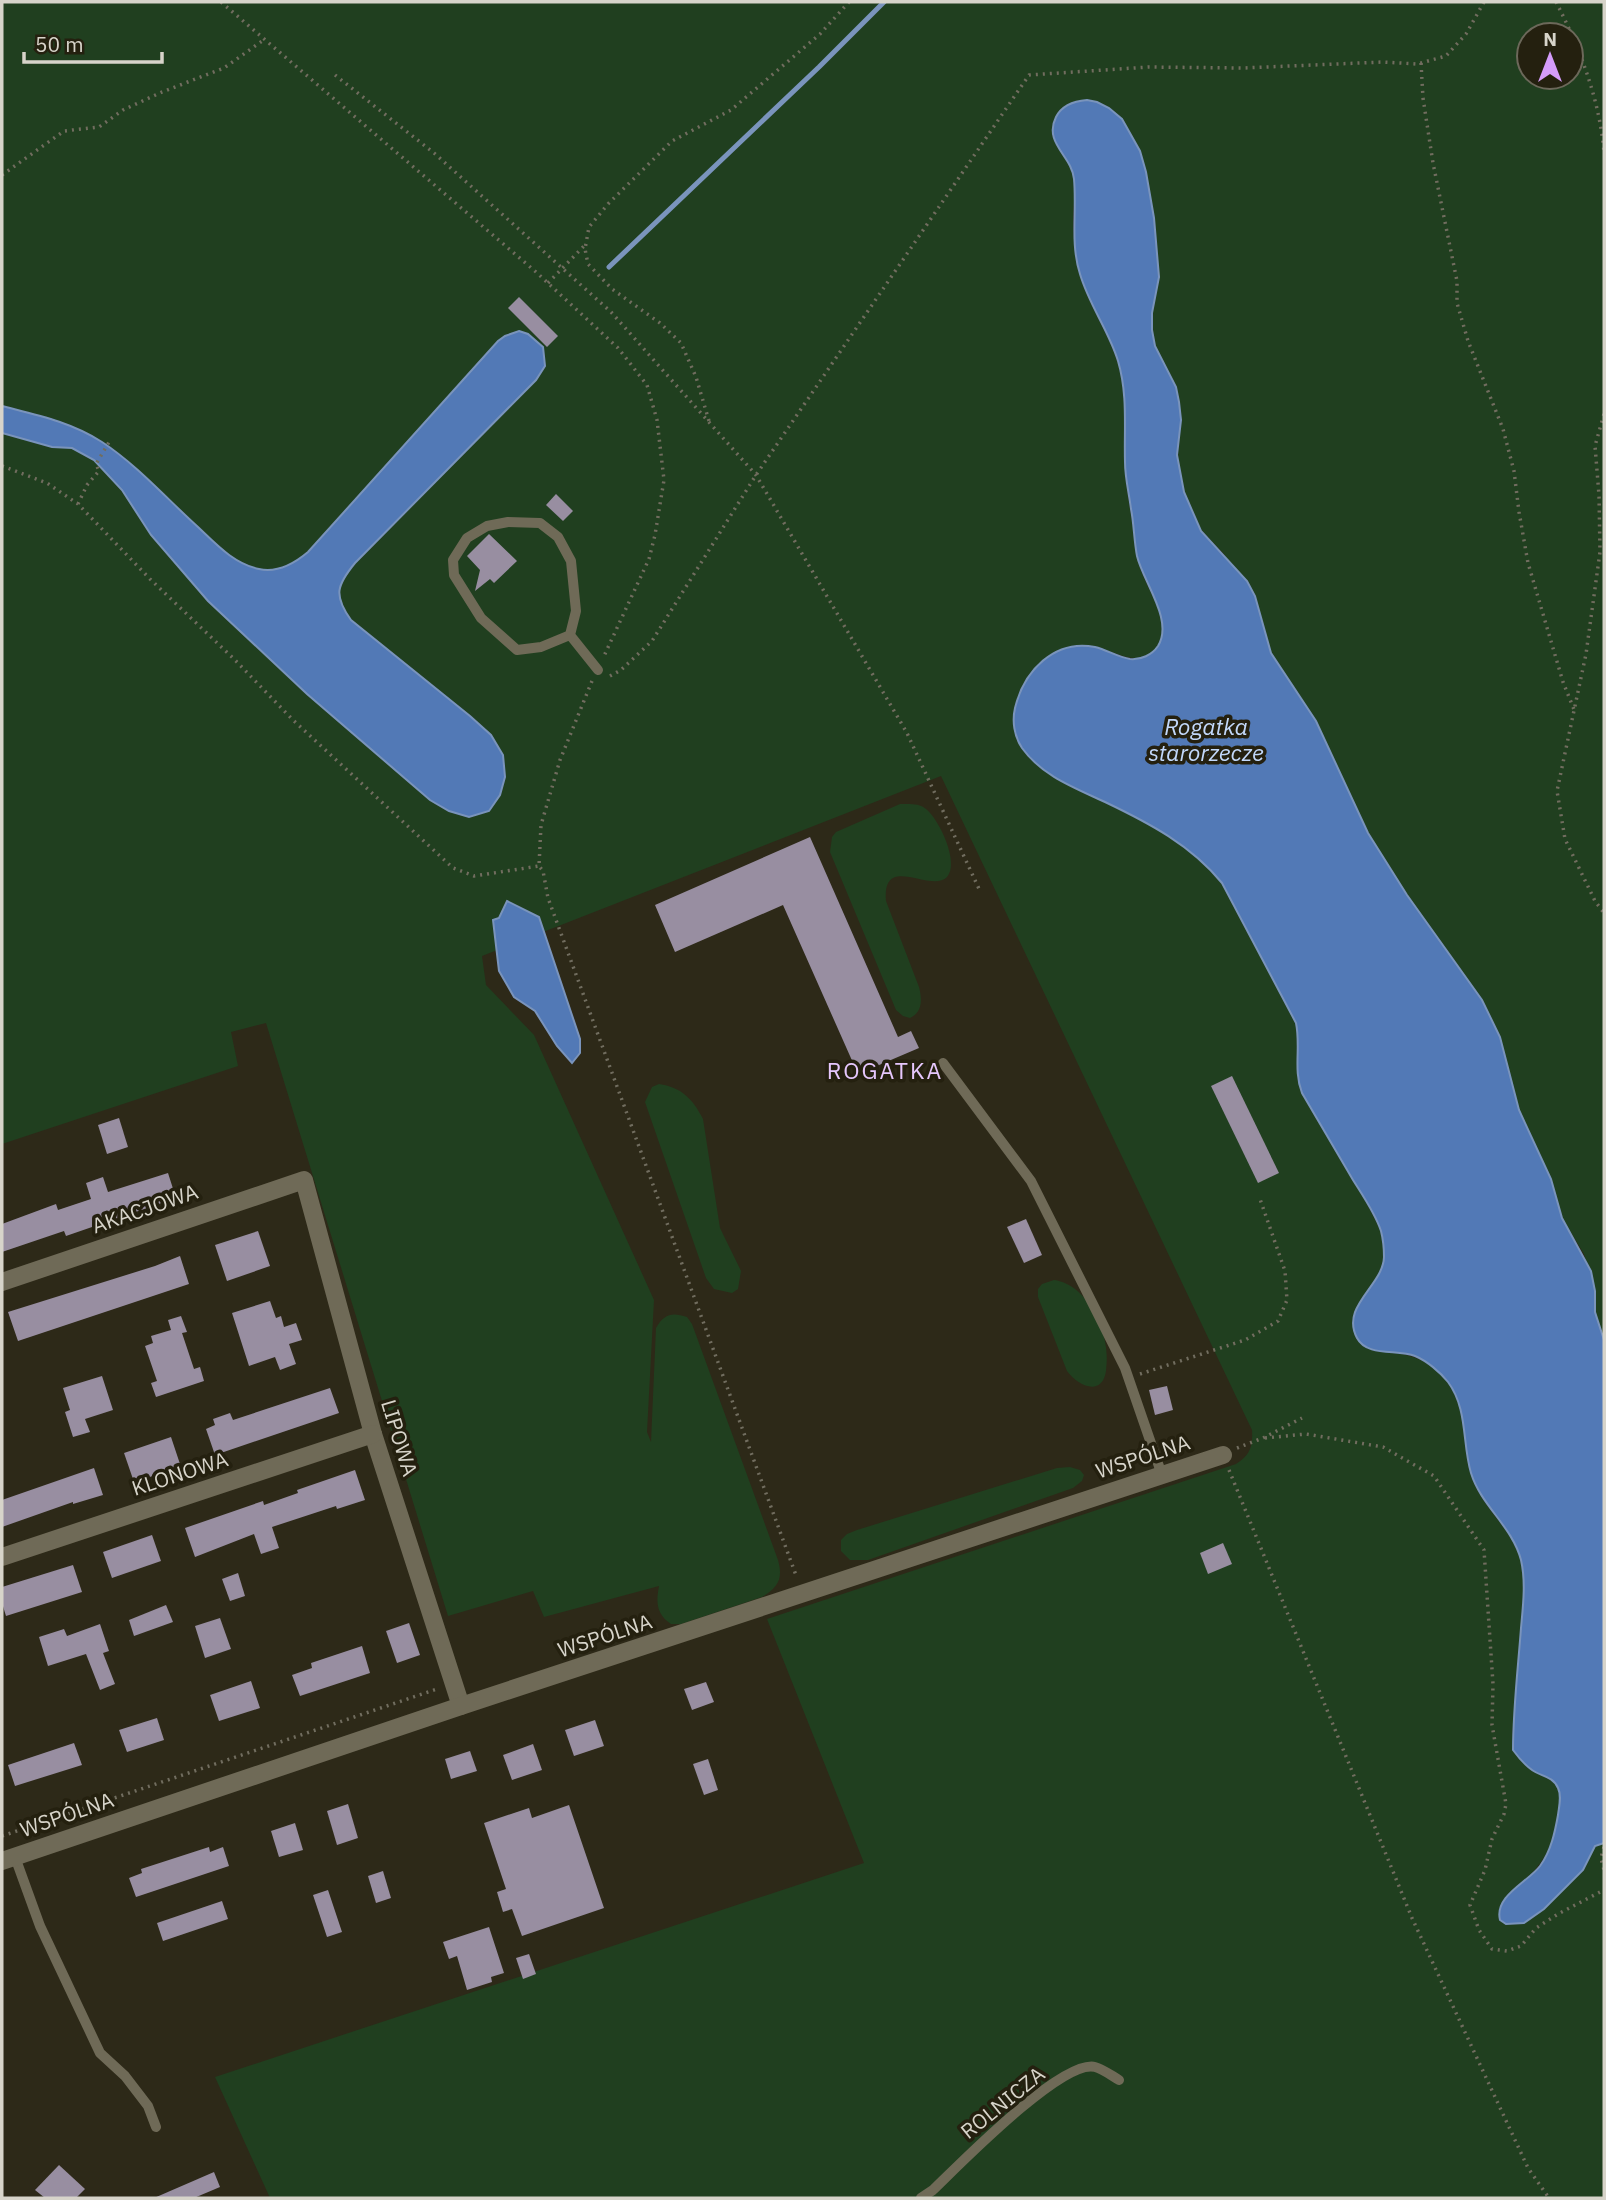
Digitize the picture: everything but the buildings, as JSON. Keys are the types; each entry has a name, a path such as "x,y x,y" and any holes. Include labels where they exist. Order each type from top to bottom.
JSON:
{"street":[{"name":"AKACJOWA","path":"2,1282 304,1180"},
{"name":"LIPOWA","path":"304,1180 373,1434 461,1706"},
{"name":"KLONOWA","path":"2,1557 373,1434"},
{"name":"WSPÓLNA","path":"8,1859 461,1706 1223,1455"}],"lane":[{"path":"508,522 540,523 558,537 570,561 576,611 570,635 541,647 517,650 481,618 454,575 453,560 467,538 487,526 508,522"},
{"path":"570,635 598,670"},
{"path":"943,1063 1031,1181 1128,1378 1162,1475"},
{"path":"8,1859 100,2053 125,2076 148,2106 156,2127"},
{"name":"ROLNICZA","path":"921,2198 933,2190 1004,2122 1045,2090 1078,2069 1094,2067 1119,2080"}],"path":[{"path":"221,2 426,176 548,284 618,348 647,385 657,420 664,480 655,535 649,559 590,687 560,760 541,825 539,866 543,871 548,898 802,1593"},
{"path":"709,423 696,377 681,343 660,323 612,289 588,264 586,245 589,227 608,204 672,141 731,110 820,34 849,2"},
{"path":"590,687 621,670 652,641 756,475 1029,75 1149,66 1243,68 1421,63 1446,56 1466,34 1484,2"},
{"path":"1556,2 1573,35 1602,123 1604,153"},
{"path":"2,175 64,131 99,127 123,110 224,68 265,39"},
{"path":"1421,63 1423,98 1457,282 1457,303 1468,341 1503,429 1514,471 1528,563 1563,682 1575,712"},
{"path":"335,75 433,153 611,312 756,475 907,733 980,891"},
{"path":"548,284 586,245"},
{"path":"1604,414 1595,446 1600,552 1586,654 1557,791 1565,839 1595,901 1604,913"},
{"path":"78,503 87,485 99,471 96,464 109,442"},
{"path":"2,466 47,484 78,503 150,579 293,720 453,868 474,876 539,866"},
{"path":"1128,1378 1245,1340 1278,1321 1287,1300 1285,1271 1260,1199"},
{"path":"1302,1418 1223,1455 1412,1918 1528,2168 1549,2198"},
{"path":"1263,1438 1306,1434 1383,1447 1434,1476 1484,1550 1493,1684 1492,1726 1506,1804 1492,1839 1485,1870 1470,1905 1479,1930 1492,1949 1507,1951 1521,1946 1536,1928 1604,1890"},
{"path":"2,1836 454,1683"},
{"path":"1604,1847 1601,1858 1604,1870"}],"green space":[{"path":"2,2 1604,2 1604,1340 1595,1312 1595,1291 1584,1254 1562,1218 1551,1179 1519,1110 1500,1037 1482,1000 1407,895 1368,833 1316,721 1271,653 1224,554 1201,530 1184,492 1177,455 1181,420 1179,402 1176,387 1155,346 1152,330 1152,313 1159,277 1154,218 1146,172 1140,151 1122,119 1097,102 1052,135 1074,177 1074,237 1082,281 1112,347 1121,375 1125,408 1126,474 1137,552 1141,571 1161,618 1162,635 1153,653 1145,657 1128,657 1092,647 1060,650 1020,745 1039,764 1061,779 1140,820 1184,847 1222,883 1296,1023 1299,1038 1297,1066 1381,1231 1383,1264 1376,1282 1354,1316 1374,1351 1411,1356 1426,1362 1448,1382 1461,1412 1474,1482 1517,1550 1525,1592 1513,1741 1532,1769 1555,1784 1560,1799 1555,1831 1545,1856 1529,1876 1506,1897 1524,1923 1544,1909 1583,1870 1595,1846 1604,1843 1604,2198 270,2198 215,2077 864,1863 767,1619 1236,1464 1250,1450 1252,1430 941,776 482,956 486,985 534,1035 654,1300 647,1432 651,1442 656,1328 665,1317 673,1315 687,1317 692,1324 778,1560 778,1582 762,1597 681,1624 671,1624 660,1612 659,1586 544,1617 533,1591 448,1616 266,1023 231,1032 238,1066 2,1144"},
{"path":"900,804 914,804 931,814 942,831 951,862 947,877 940,881 899,876 892,879 887,887 886,901 920,992 919,1009 910,1018 896,1010 830,852 832,837 836,832"},
{"path":"659,1084 686,1095 703,1119 720,1228 741,1271 738,1289 732,1293 714,1289 706,1278 645,1102 652,1087"},
{"path":"1054,1280 1067,1284 1078,1292 1096,1315 1102,1329 1107,1358 1104,1379 1100,1384 1083,1384 1067,1371 1038,1297 1038,1289 1042,1284"},
{"path":"1070,1467 1080,1470 1084,1475 1082,1481 1073,1488 868,1560 850,1560 841,1551 841,1540 857,1530 1057,1468"}],"water":[{"name":"Rogatka starorzecze","path":"1087,100 1109,108 1122,119 1140,151 1146,172 1154,218 1159,277 1152,313 1152,330 1155,346 1176,387 1179,402 1181,420 1177,455 1184,492 1201,531 1247,581 1255,596 1271,653 1316,721 1368,833 1407,895 1482,1000 1500,1037 1519,1110 1551,1179 1562,1218 1591,1271 1595,1312 1604,1340 1604,1843 1595,1846 1583,1870 1544,1909 1524,1923 1506,1924 1500,1920 1500,1911 1507,1897 1535,1872 1547,1854 1555,1828 1560,1794 1553,1781 1529,1768 1513,1750 1523,1568 1511,1537 1482,1496 1471,1473 1459,1403 1448,1382 1420,1358 1368,1348 1357,1338 1353,1327 1354,1316 1382,1267 1384,1254 1381,1231 1376,1218 1302,1093 1298,1076 1296,1023 1222,883 1197,857 1168,836 1049,774 1030,758 1015,733 1014,713 1019,694 1033,670 1054,653 1066,648 1095,647 1126,658 1138,659 1153,652 1162,636 1160,613 1136,550 1126,474 1121,374 1114,350 1080,274 1074,239 1074,179 1069,163 1055,142 1053,134 1056,117 1062,109"},
{"path":"519,331 528,334 543,347 545,366 536,380 355,563 344,578 340,590 342,604 351,620 470,716 491,735 503,755 505,777 500,795 489,811 469,817 449,811 430,800 307,694 208,601 151,535 122,490 94,460 72,448 52,447 2,433 2,406 54,420 90,435 127,461 226,552 241,563 272,570 292,563 308,552 498,341"},
{"path":"507,901 539,917 580,1039 580,1053 572,1063 557,1046 535,1011 514,997 499,971 493,920 499,918"}],"waterway":[{"path":"609,267 884,2"}],"district":[{"name":"ROGATKA","path":"885,1071"}]}
